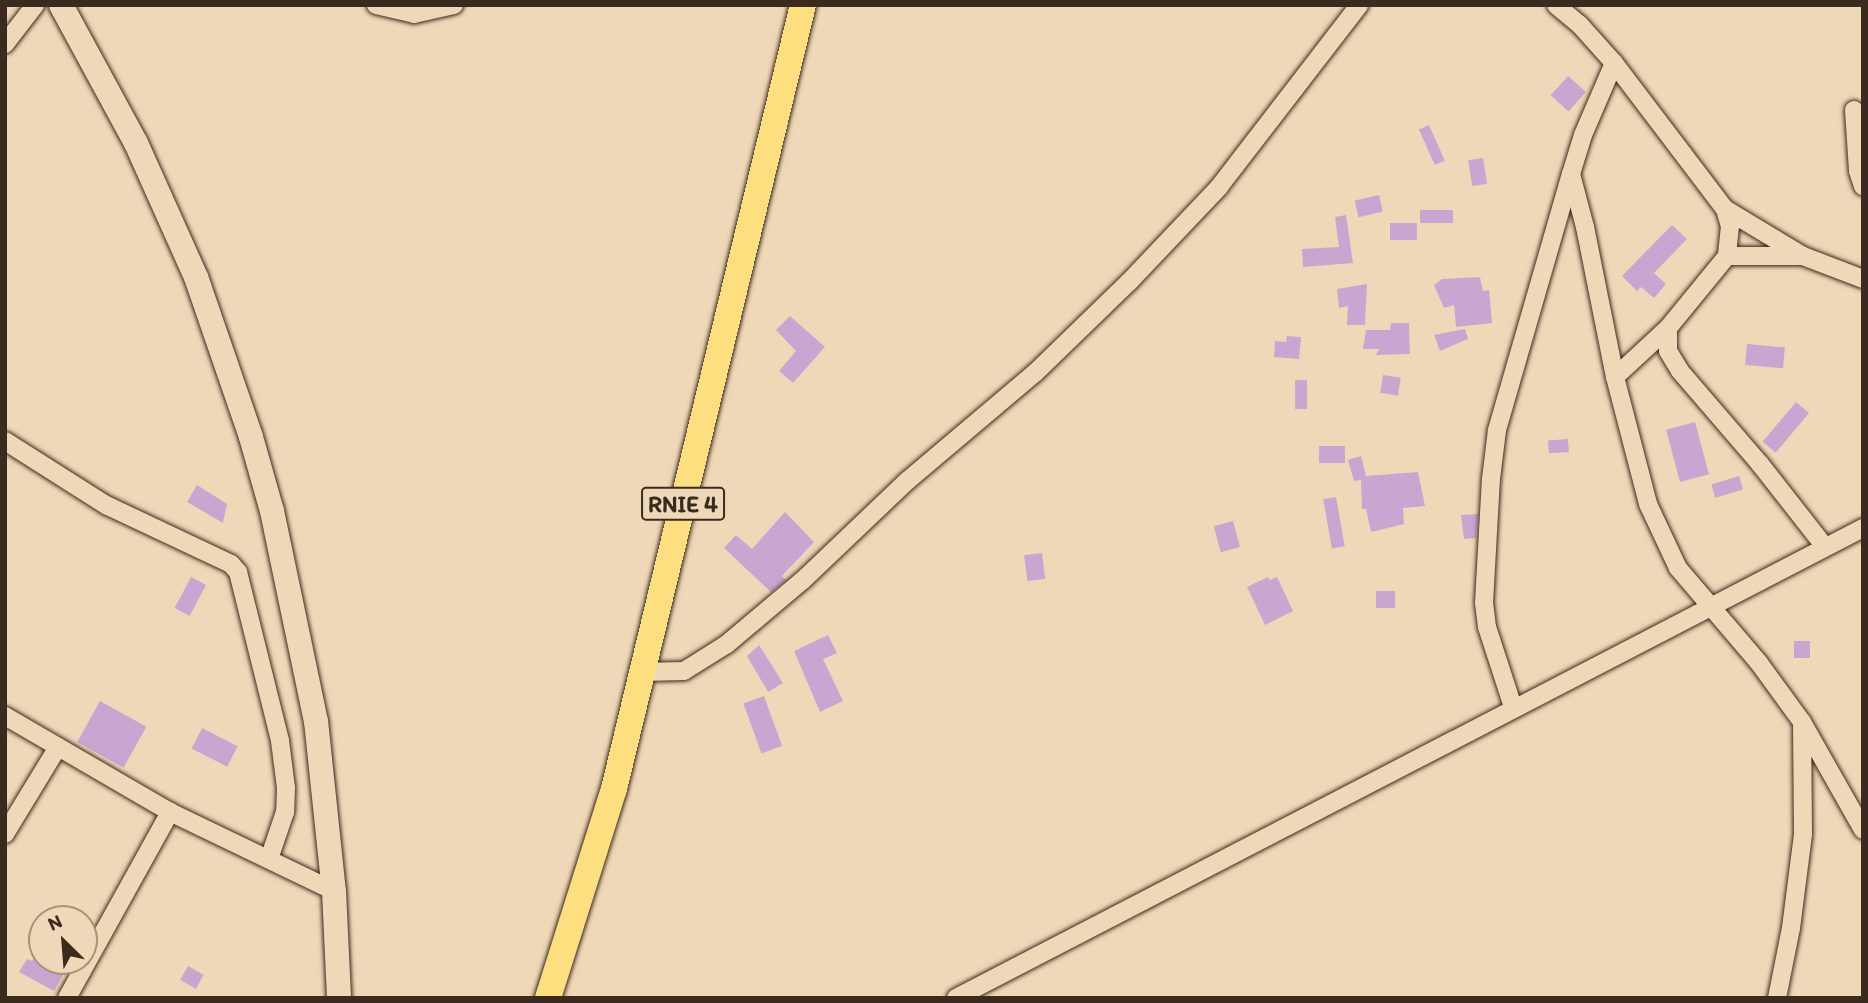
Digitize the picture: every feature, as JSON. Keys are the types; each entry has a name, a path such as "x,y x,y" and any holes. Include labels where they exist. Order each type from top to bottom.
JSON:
{"main road":[{"path":"61,5 136,143 196,277 251,437 272,511 316,721 334,891 339,998"},
{"name":"RNIE 4","path":"548,998 614,789 803,5"}],"street":[{"path":"5,44 35,5"},
{"path":"376,5 414,14 454,5"},
{"path":"643,672 684,671 727,644 803,580 907,481 1035,373 1129,282 1219,187 1359,5"},
{"path":"1556,5 1580,25 1614,63 1725,209 1730,226 1727,256 1668,328 1615,377"},
{"path":"1513,707 1487,626 1484,604 1491,479 1497,429 1579,145 1614,63"},
{"path":"1854,110 1858,171 1863,186"},
{"path":"1571,174 1585,227 1615,377 1648,504 1663,538 1678,568 1713,606 1802,722 1863,830"},
{"path":"1725,209 1803,256 1863,279"},
{"path":"1727,256 1803,256"},
{"path":"1668,328 1667,341 1671,359 1825,547"},
{"path":"5,441 106,505 231,564 238,572 280,741 286,788 285,812 269,859"},
{"path":"956,998 995,980 1513,707 1863,528"},
{"path":"5,716 170,812 334,891"},
{"path":"1777,998 1791,928 1803,834 1802,722"},
{"path":"5,834 58,747"},
{"path":"67,998 170,812"},
{"path":"995,980 1000,998"}],"building":[{"path":"1568,76 1586,92 1568,111 1551,95"},
{"path":"1429,125 1445,161 1435,165 1419,129"},
{"path":"1483,158 1487,184 1472,186 1468,160"},
{"path":"1379,195 1383,212 1358,217 1355,201"},
{"path":"1420,210 1453,210 1453,223 1420,223"},
{"path":"1346,215 1353,263 1303,267 1302,249 1339,247 1335,217"},
{"path":"1390,223 1417,223 1417,240 1390,240"},
{"path":"1672,225 1687,239 1654,273 1666,284 1654,298 1641,287 1637,291 1622,276"},
{"path":"1480,277 1483,291 1489,290 1492,323 1456,327 1454,305 1444,308 1434,285 1442,279"},
{"path":"1367,284 1365,325 1347,325 1348,306 1339,308 1337,289"},
{"path":"790,316 825,347 793,383 779,371 796,351 776,330"},
{"path":"1391,323 1409,323 1410,354 1376,355 1379,349 1363,349 1366,330 1390,330"},
{"path":"1465,329 1468,339 1440,351 1434,335"},
{"path":"1287,336 1301,337 1299,359 1274,357 1275,341 1286,342"},
{"path":"1747,344 1785,347 1783,368 1745,365"},
{"path":"1383,375 1401,378 1398,396 1380,393"},
{"path":"1295,380 1307,380 1307,409 1295,409"},
{"path":"1796,402 1809,413 1776,453 1763,442"},
{"path":"1695,422 1709,474 1680,482 1666,430"},
{"path":"1568,439 1569,452 1549,453 1548,440"},
{"path":"1319,446 1345,446 1345,463 1319,463"},
{"path":"1361,456 1366,476 1418,472 1425,506 1403,508 1404,524 1371,532 1366,509 1362,509 1361,480 1354,481 1348,460"},
{"path":"1739,476 1743,489 1715,498 1711,484"},
{"path":"197,485 227,504 223,523 187,502"},
{"path":"1336,497 1345,546 1332,548 1323,499"},
{"path":"785,512 814,542 782,576 786,580 771,592 724,548 736,535 752,549"},
{"path":"1478,514 1476,538 1464,539 1461,515"},
{"path":"1233,521 1240,547 1221,552 1214,526"},
{"path":"1042,553 1045,579 1027,581 1024,555"},
{"path":"191,577 206,585 190,616 175,608"},
{"path":"1268,577 1270,580 1277,577 1293,611 1265,625 1247,587"},
{"path":"1376,591 1395,591 1395,608 1376,608"},
{"path":"828,635 837,653 823,659 843,701 820,712 794,651"},
{"path":"1794,641 1810,641 1810,658 1794,658"},
{"path":"759,645 783,683 768,692 747,656"},
{"path":"764,696 782,746 761,753 743,704"},
{"path":"100,701 146,727 124,768 77,742"},
{"path":"202,728 238,746 227,767 192,748"},
{"path":"27,959 28,975 63,975 54,991 19,972"},
{"path":"188,966 204,975 196,989 180,980"}]}
